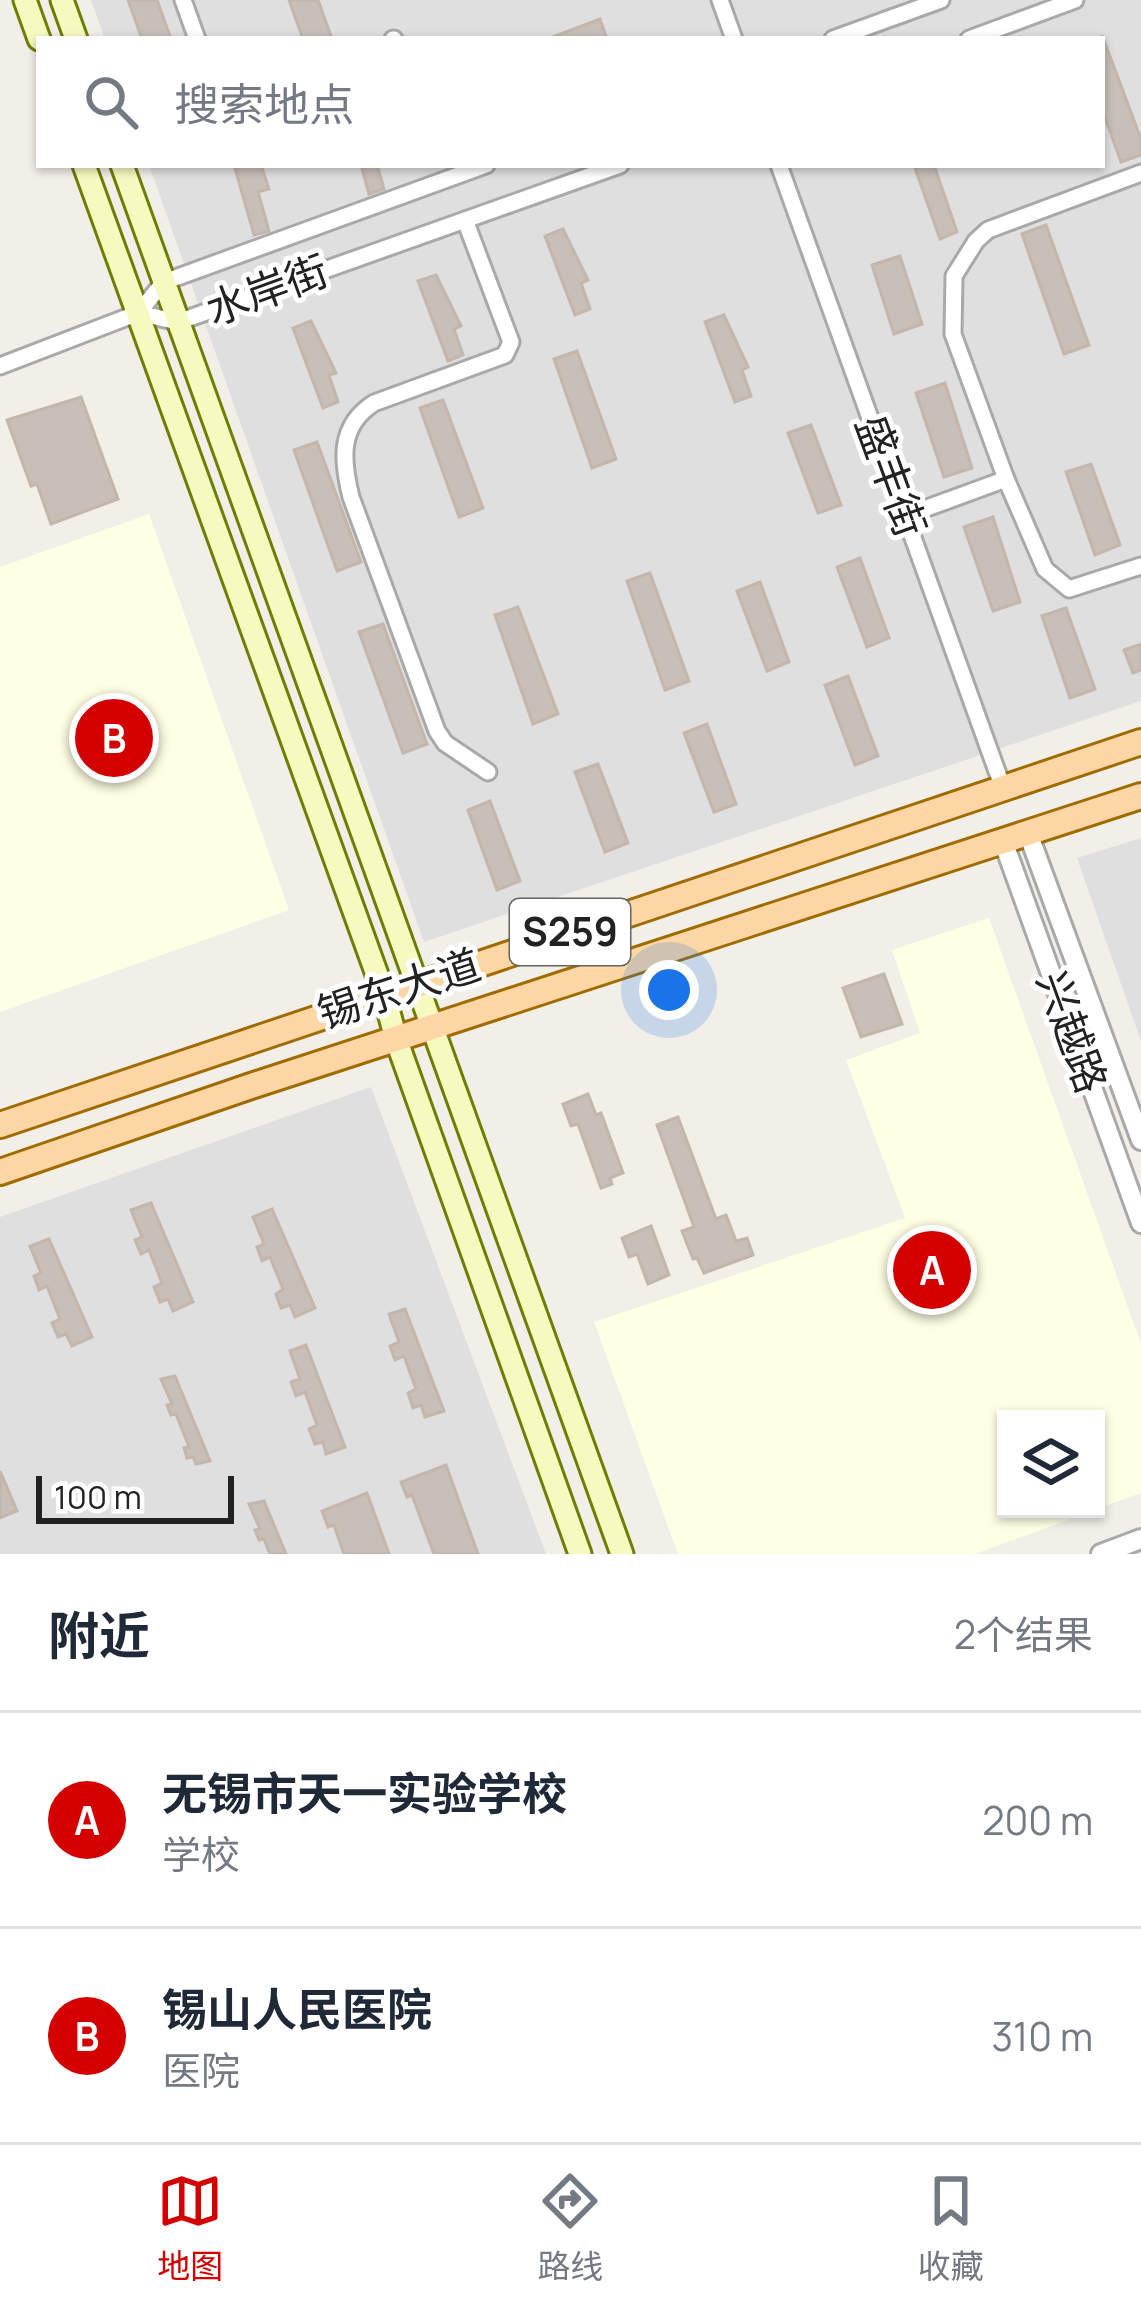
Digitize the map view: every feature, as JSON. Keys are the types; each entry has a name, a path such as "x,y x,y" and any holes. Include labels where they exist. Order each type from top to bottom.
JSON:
{"main road":[{"path":"25,0 38,36"},
{"path":"62,0 75,36"},
{"path":"86,168 580,1554"},
{"path":"123,168 622,1554"},
{"name":"锡东大道","path":"0,1125 1141,742"},
{"name":"锡东大道","path":"0,1172 1141,796"}],"street":[{"path":"183,0 196,36"},
{"path":"720,0 733,36"},
{"path":"841,36 941,0"},
{"path":"977,36 1075,0"},
{"name":"水岸街","path":"447,172 164,282 138,313 178,322 612,168"},
{"name":"盛丰街","path":"780,168 1003,788"},
{"path":"1141,173 988,230 954,276 953,334 1045,569 1069,589 1141,566"},
{"path":"465,220 511,342 505,355 363,410 346,436 342,459 351,497 437,730 445,743 488,772"},
{"path":"0,366 138,313"},
{"path":"905,515 1006,479"},
{"name":"兴越路","path":"1028,833 1141,1140"},
{"name":"兴越路","path":"1003,841 1141,1223"},
{"path":"1113,1552 1141,1539"}],"shaded area":[{"path":"91,0 1141,0 1141,701 424,942 150,168 1105,168 1105,36 104,36"},
{"path":"149,514 289,910 0,1012 0,567"},
{"path":"1141,838 1141,1041 1077,858"},
{"path":"989,918 1141,1344 1141,1493 1105,1506 1105,1410 997,1410 997,1518 1073,1518 975,1554 678,1554 594,1322 905,1218 846,1060 920,1033 892,950"},
{"path":"371,1087 546,1554 0,1554 0,1217"}],"building":[{"path":"128,0 157,0 170,36 141,36"},
{"path":"289,0 318,0 331,36 302,36"},
{"path":"600,19 606,36 555,36"},
{"path":"1105,43 1141,139 1141,155 1121,162 1105,117"},
{"path":"235,168 262,168 269,189 258,192 269,231 254,235"},
{"path":"362,168 378,168 384,189 369,194"},
{"path":"915,168 935,168 957,232 940,239"},
{"path":"1046,225 1089,345 1064,354 1022,234"},
{"path":"563,229 588,280 581,283 590,309 575,315 545,236"},
{"path":"900,256 922,324 894,334 872,265"},
{"path":"436,275 461,326 454,329 463,355 448,361 418,281"},
{"path":"724,315 748,367 742,370 751,396 735,402 705,322"},
{"path":"311,321 336,373 329,375 338,402 323,408 293,328"},
{"path":"577,351 616,459 592,468 554,359"},
{"path":"945,383 972,468 944,477 916,393"},
{"path":"81,397 118,499 51,524 37,484 31,486 7,420"},
{"path":"443,400 483,508 459,517 420,408"},
{"path":"811,425 841,505 818,513 788,433"},
{"path":"317,442 361,562 337,571 294,450"},
{"path":"1091,464 1120,545 1095,555 1066,472"},
{"path":"993,517 1020,602 993,611 964,527"},
{"path":"860,558 889,638 867,647 837,567"},
{"path":"650,573 689,681 665,690 627,581"},
{"path":"760,582 789,662 767,671 737,591"},
{"path":"518,607 558,714 533,724 495,615"},
{"path":"1066,608 1095,689 1070,698 1042,616"},
{"path":"383,624 427,744 403,753 359,632"},
{"path":"1141,644 1141,670 1133,673 1124,650"},
{"path":"848,676 878,756 855,765 825,685"},
{"path":"707,724 736,804 714,812 684,733"},
{"path":"598,764 628,843 605,852 575,772"},
{"path":"490,801 520,881 497,890 468,810"},
{"path":"884,974 902,1024 861,1037 843,988"},
{"path":"588,1094 596,1115 601,1113 623,1173 601,1188 578,1124 571,1126 563,1104"},
{"path":"678,1117 716,1219 726,1215 736,1241 747,1238 753,1255 704,1273 682,1231 694,1227 657,1125"},
{"path":"151,1203 193,1302 173,1311 168,1299 160,1302 154,1287 162,1283 149,1250 141,1254 135,1240 142,1237 131,1210"},
{"path":"272,1209 315,1308 295,1317 290,1305 281,1308 276,1294 283,1289 270,1257 262,1261 257,1247 264,1244 253,1217"},
{"path":"651,1226 669,1275 648,1284 637,1254 629,1257 622,1238"},
{"path":"49,1239 92,1337 72,1346 66,1334 58,1337 52,1323 60,1319 47,1286 39,1290 34,1276 41,1273 30,1246"},
{"path":"405,1309 444,1411 425,1417 421,1405 413,1408 408,1393 416,1389 404,1356 395,1360 390,1346 399,1342 389,1314"},
{"path":"306,1345 345,1447 326,1454 323,1442 315,1444 309,1429 317,1425 305,1392 296,1396 291,1382 300,1379 290,1351"},
{"path":"175,1376 210,1461 196,1464 193,1457 187,1458 184,1448 189,1447 176,1414 171,1415 167,1405 172,1404 161,1379"},
{"path":"446,1465 478,1554 434,1554 412,1495 407,1497 401,1482"},
{"path":"0,1471 17,1511 0,1518"},
{"path":"367,1493 389,1554 344,1554 334,1525 328,1527 322,1511"},
{"path":"264,1501 286,1554 270,1554 264,1539 259,1540 255,1530 260,1529 249,1504"}],"place":[{"name":"锡山人民医院","path":"114,738"},
{"name":"无锡市天一实验学校","path":"932,1270"}]}
